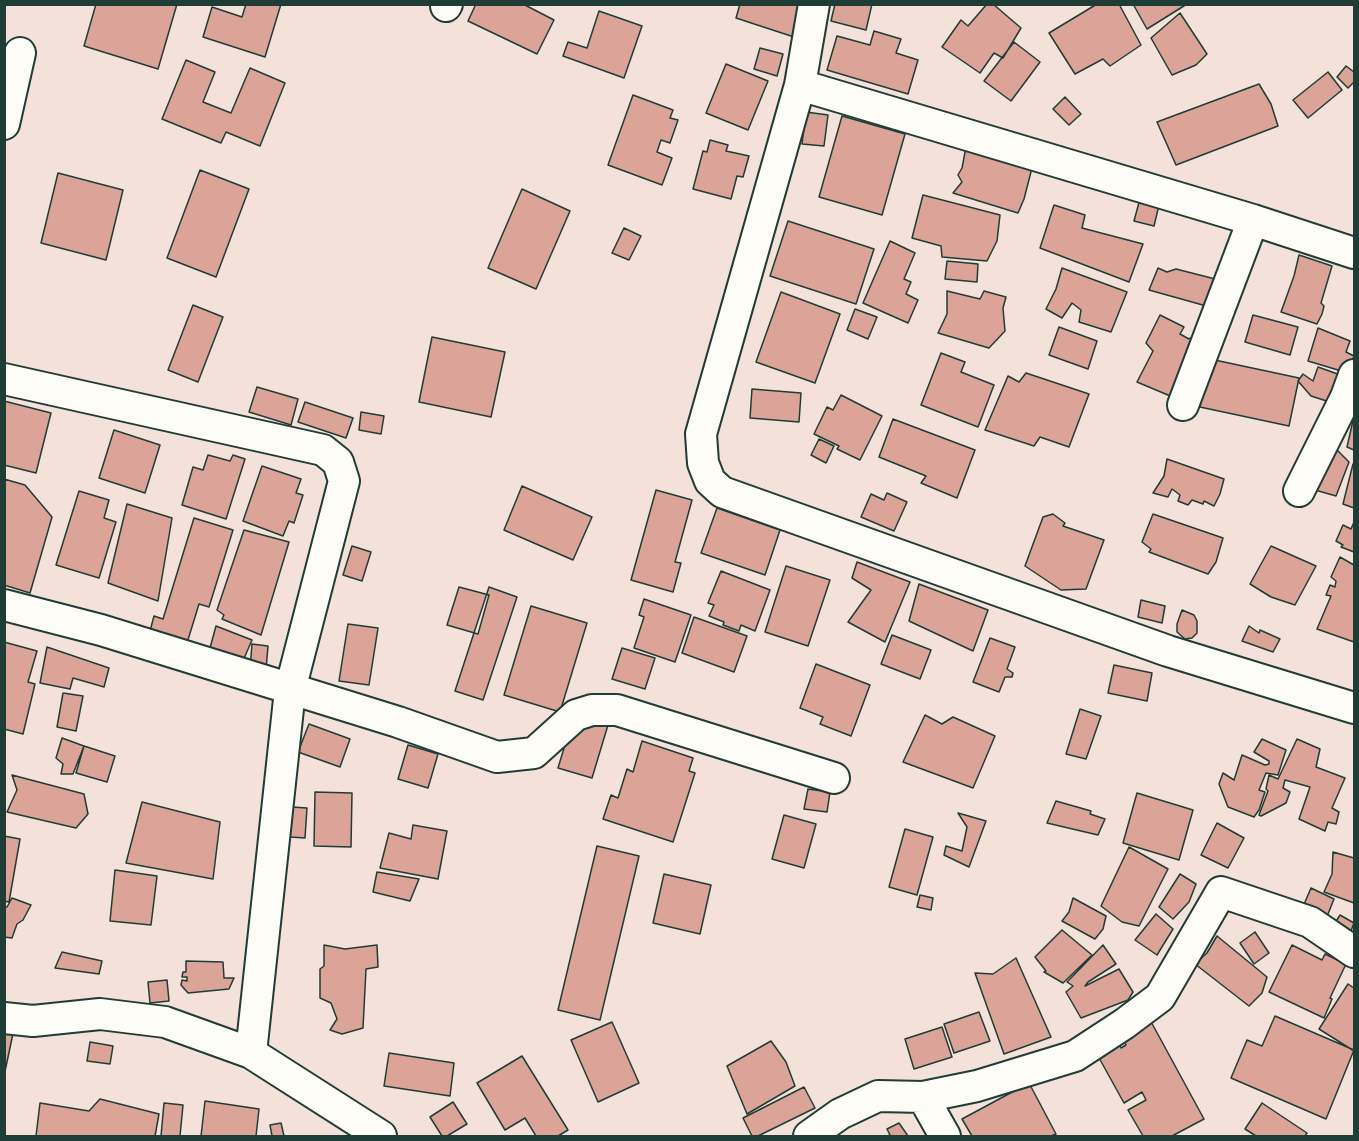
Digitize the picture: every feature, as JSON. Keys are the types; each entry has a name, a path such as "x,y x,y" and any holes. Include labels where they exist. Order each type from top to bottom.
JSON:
{"street":[{"path":"814,4 800,85 702,434 703,464 710,481 722,492 1168,651 1354,708"},
{"path":"4,124 20,53"},
{"path":"800,85 1252,220 1354,253"},
{"path":"1183,405 1252,220"},
{"path":"1299,490 1346,397 1354,375"},
{"path":"4,379 323,450 338,462 344,480 290,690 251,1053"},
{"path":"4,605 101,630 398,722 497,757 534,753 576,715 592,710 617,710 834,778"},
{"path":"809,1137 840,1114 878,1096 924,1096 977,1086 1075,1056 1160,997 1203,927 1221,892 1310,922 1354,952"},
{"path":"4,1018 33,1021 100,1014 165,1022 251,1053 381,1137"},
{"path":"924,1096 945,1137"}],"building":[{"path":"96,4 177,4 158,69 84,46"},
{"path":"246,4 281,4 265,57 203,37 212,7 242,17"},
{"path":"476,4 523,4 554,20 537,54 468,21"},
{"path":"740,4 804,4 794,37 736,18"},
{"path":"835,4 872,4 866,30 831,21"},
{"path":"987,4 993,4 1021,28 1003,58 994,53 980,73 942,47 961,20 968,26"},
{"path":"1097,4 1119,4 1141,45 1110,66 1103,59 1075,74 1049,33"},
{"path":"1133,4 1187,4 1147,29"},
{"path":"599,11 642,26 624,78 563,56 568,42 587,48"},
{"path":"1180,13 1207,54 1196,65 1172,75 1151,38"},
{"path":"874,31 901,39 896,53 918,60 908,94 827,70 837,36 870,45"},
{"path":"1014,42 1040,62 1011,101 984,81"},
{"path":"760,48 783,54 777,76 754,69"},
{"path":"186,60 215,72 203,102 231,113 250,68 285,83 260,146 226,132 221,143 162,119"},
{"path":"726,64 768,81 748,130 706,113"},
{"path":"1346,66 1354,72 1354,82 1348,88 1337,77"},
{"path":"1328,72 1342,90 1308,118 1293,100"},
{"path":"1259,84 1271,104 1278,126 1176,165 1157,122"},
{"path":"633,95 673,110 670,118 678,120 670,143 661,140 657,152 672,158 662,185 608,165"},
{"path":"1065,97 1081,114 1069,125 1053,109"},
{"path":"806,112 828,115 824,146 802,144"},
{"path":"842,116 905,134 882,215 819,197"},
{"path":"710,140 728,145 726,151 749,156 743,177 737,176 731,199 693,189 703,151 707,152"},
{"path":"966,147 1033,164 1018,213 953,193 962,182 958,175 962,168"},
{"path":"200,170 249,189 216,277 167,258"},
{"path":"58,173 123,190 106,260 41,243"},
{"path":"522,189 570,211 536,289 488,268"},
{"path":"923,195 1000,215 997,241 987,261 942,257 941,246 912,238"},
{"path":"1141,195 1160,201 1154,226 1134,221"},
{"path":"1054,205 1085,215 1082,228 1143,244 1129,282 1040,248"},
{"path":"788,221 874,249 856,304 770,276"},
{"path":"624,228 641,236 629,260 612,253"},
{"path":"890,241 915,253 904,279 911,282 906,294 918,300 908,323 863,303"},
{"path":"1299,255 1332,266 1321,303 1324,306 1322,314 1317,324 1281,312"},
{"path":"947,261 978,264 977,282 945,279"},
{"path":"1062,268 1127,292 1111,332 1079,322 1081,310 1072,303 1062,318 1046,309 1056,289"},
{"path":"1158,268 1167,272 1176,269 1227,282 1217,309 1149,290"},
{"path":"947,291 980,299 984,291 1006,297 1003,308 1005,331 989,348 938,333 947,314"},
{"path":"781,292 840,314 815,383 756,362"},
{"path":"193,305 223,317 198,382 168,370"},
{"path":"855,309 877,317 868,339 847,330"},
{"path":"1160,315 1184,327 1180,334 1189,339 1193,336 1200,340 1175,398 1137,382 1153,351 1146,343"},
{"path":"1253,315 1298,327 1290,355 1245,342"},
{"path":"1059,327 1097,341 1088,369 1049,355"},
{"path":"1318,328 1350,341 1346,352 1354,356 1348,373 1308,361"},
{"path":"432,337 505,352 491,417 419,402"},
{"path":"941,353 965,362 961,372 994,385 978,427 921,405"},
{"path":"1210,359 1299,378 1289,426 1200,407"},
{"path":"1318,367 1346,377 1336,404 1311,396 1298,381 1303,374 1313,381"},
{"path":"1026,373 1089,394 1069,447 1040,437 1034,446 985,430 1008,376 1019,382"},
{"path":"257,387 298,399 291,425 249,412"},
{"path":"752,389 801,393 799,422 750,418"},
{"path":"841,395 882,416 860,460 837,449 839,446 814,434 827,407 833,410"},
{"path":"4,401 51,413 36,473 4,465"},
{"path":"305,402 353,418 346,438 298,422"},
{"path":"361,412 384,416 381,434 359,430"},
{"path":"1354,416 1354,450 1347,447"},
{"path":"893,419 975,450 957,498 921,483 926,476 879,457"},
{"path":"114,430 160,445 145,493 99,478"},
{"path":"819,439 834,446 826,463 811,455"},
{"path":"1334,447 1349,462 1336,496 1315,490"},
{"path":"208,455 230,461 233,455 245,459 226,519 182,505 193,467 203,470"},
{"path":"1167,459 1224,479 1214,506 1204,501 1203,504 1192,500 1188,505 1178,501 1180,495 1172,489 1168,497 1153,493 1164,476"},
{"path":"1354,465 1354,508 1343,504"},
{"path":"262,466 301,479 296,493 303,495 294,523 289,521 283,536 243,521"},
{"path":"4,479 25,485 52,517 30,593 4,585"},
{"path":"522,486 592,517 573,560 504,530"},
{"path":"656,490 692,500 675,562 681,563 673,592 631,580"},
{"path":"79,491 109,500 104,518 116,522 99,578 56,565"},
{"path":"887,493 907,502 894,531 861,517 871,494 884,500"},
{"path":"127,504 172,518 158,601 108,583"},
{"path":"717,508 780,530 765,575 701,553"},
{"path":"1053,514 1065,523 1063,526 1104,540 1086,589 1061,590 1025,566 1043,517"},
{"path":"1153,514 1223,538 1216,562 1208,574 1149,552 1151,549 1142,542"},
{"path":"194,518 233,530 209,607 199,604 187,643 150,631 154,616 163,619"},
{"path":"1354,522 1354,552 1341,547 1343,545 1336,541 1343,525 1351,529"},
{"path":"244,530 289,542 261,635 222,619 224,615 217,610"},
{"path":"352,546 371,552 362,581 343,575"},
{"path":"1271,546 1316,566 1295,605 1271,597 1250,584"},
{"path":"1340,557 1354,565 1354,642 1317,629 1331,596 1326,595 1330,585 1335,587 1336,581 1331,577"},
{"path":"857,562 910,582 885,642 848,622 871,590 852,578"},
{"path":"786,566 830,580 808,646 765,632"},
{"path":"721,571 770,590 755,631 741,625 739,631 709,616 714,605 708,603"},
{"path":"919,584 988,610 973,651 909,621"},
{"path":"459,587 489,595 478,634 447,625"},
{"path":"489,587 517,597 483,700 455,691"},
{"path":"644,599 691,615 675,662 634,648 644,617 639,615"},
{"path":"1141,600 1165,606 1162,623 1138,617"},
{"path":"531,606 587,623 560,712 504,695"},
{"path":"1182,610 1194,615 1197,621 1197,633 1192,638 1185,639 1177,632"},
{"path":"694,617 747,636 734,672 682,653"},
{"path":"348,624 378,628 369,685 339,681"},
{"path":"216,626 252,640 239,670 207,659"},
{"path":"1249,626 1259,633 1260,630 1280,639 1273,652 1242,641"},
{"path":"892,635 931,650 920,679 881,664"},
{"path":"990,638 1015,647 1007,669 1013,673 1012,677 1005,677 999,692 973,682"},
{"path":"4,642 37,651 28,682 35,684 23,734 4,729"},
{"path":"252,644 268,646 266,670 250,669"},
{"path":"47,647 109,668 104,687 73,678 70,689 40,683"},
{"path":"622,648 655,658 645,689 612,679"},
{"path":"816,664 870,685 851,736 820,724 823,717 800,708"},
{"path":"1114,665 1152,673 1147,701 1108,693"},
{"path":"63,693 83,696 76,731 57,727"},
{"path":"1080,709 1101,716 1086,759 1066,754"},
{"path":"574,715 608,725 592,778 558,768"},
{"path":"925,715 942,724 953,717 995,736 973,788 903,762"},
{"path":"309,724 350,739 340,767 298,752"},
{"path":"62,738 84,746 73,774 61,774 63,764 56,758"},
{"path":"1262,739 1286,750 1278,775 1266,773 1259,790 1265,792 1254,817 1228,807 1219,784 1223,773 1234,780 1242,755 1265,765 1269,764 1269,761 1254,752"},
{"path":"1297,739 1320,749 1316,767 1345,778 1332,808 1339,812 1336,824 1328,822 1325,831 1299,819 1310,787 1285,780 1283,788 1290,792 1286,803 1259,815 1268,791 1266,789 1269,775 1278,779"},
{"path":"642,741 693,758 689,771 695,773 673,842 603,819 611,795 618,798 627,769 633,772"},
{"path":"408,745 438,754 428,788 398,779"},
{"path":"84,746 115,756 107,782 76,773"},
{"path":"12,775 84,794 88,814 76,828 7,812 17,790"},
{"path":"808,789 830,792 827,812 804,809"},
{"path":"315,792 352,793 351,847 314,846"},
{"path":"1137,793 1193,810 1179,860 1123,843"},
{"path":"1056,801 1091,811 1090,814 1105,819 1098,835 1047,823"},
{"path":"142,802 220,822 213,879 126,863"},
{"path":"277,806 307,808 305,838 275,836"},
{"path":"958,813 986,821 969,867 944,855 946,846 962,851 967,827"},
{"path":"784,815 816,824 804,868 772,859"},
{"path":"1217,823 1244,838 1228,868 1201,855"},
{"path":"413,825 447,831 438,879 380,868 389,833 411,839"},
{"path":"905,829 933,837 917,895 889,887"},
{"path":"4,836 20,839 9,902 4,901"},
{"path":"597,846 639,856 600,1020 558,1010"},
{"path":"1129,847 1168,869 1139,926 1122,922 1101,906"},
{"path":"1333,852 1354,858 1354,903 1324,892 1332,874"},
{"path":"115,870 157,876 151,925 110,921"},
{"path":"377,872 419,879 410,901 373,892"},
{"path":"664,874 711,885 700,934 653,923"},
{"path":"1180,874 1196,884 1189,902 1173,919 1159,907"},
{"path":"1311,888 1334,899 1326,919 1302,909"},
{"path":"920,895 933,898 931,910 917,907"},
{"path":"12,898 31,905 23,920 17,924 12,938 4,937 4,907 7,907"},
{"path":"1073,898 1106,916 1103,929 1095,939 1062,921 1069,912"},
{"path":"1156,914 1173,929 1157,955 1135,940"},
{"path":"1340,915 1354,923 1351,931 1335,923"},
{"path":"1062,930 1092,955 1063,983 1044,972 1046,971 1035,957"},
{"path":"1255,932 1269,953 1254,964 1240,943"},
{"path":"1217,936 1267,977 1262,993 1249,1006 1195,964 1207,953"},
{"path":"324,945 345,949 377,945 378,967 366,969 363,1028 342,1034 330,1030 337,1019 331,1003 320,998 320,969 324,966"},
{"path":"1103,945 1116,964 1085,986 1119,969 1133,992 1128,1000 1081,1018 1066,992 1073,986 1067,982"},
{"path":"1292,945 1322,960 1325,954 1346,964 1330,998 1332,999 1324,1018 1269,992"},
{"path":"62,952 102,961 99,974 55,968"},
{"path":"1016,958 1051,1037 1004,1054 975,973 993,974"},
{"path":"186,961 223,962 224,978 234,978 229,989 188,993 181,985 182,980 187,981 187,977 182,977 183,972 186,972"},
{"path":"167,980 169,1001 150,1003 148,982"},
{"path":"1348,984 1354,988 1354,1051 1319,1029"},
{"path":"979,1012 990,1041 954,1053 944,1024"},
{"path":"1275,1016 1354,1050 1326,1119 1231,1078 1247,1040 1262,1046"},
{"path":"1149,1018 1204,1119 1172,1136 1143,1136 1128,1110 1146,1100 1142,1092 1124,1103 1093,1047 1114,1035 1121,1048 1126,1045 1121,1034"},
{"path":"612,1022 639,1083 598,1102 571,1040"},
{"path":"4,1027 14,1029 4,1076"},
{"path":"942,1027 952,1057 914,1069 905,1039"},
{"path":"771,1041 786,1062 795,1086 747,1114 727,1066"},
{"path":"90,1042 113,1046 110,1064 87,1061"},
{"path":"389,1053 454,1063 450,1096 384,1086"},
{"path":"522,1056 568,1130 558,1136 536,1136 525,1118 505,1130 477,1083"},
{"path":"1029,1083 1056,1134 1051,1136 972,1136 962,1119"},
{"path":"804,1087 815,1108 758,1136 752,1136 743,1118"},
{"path":"100,1099 159,1114 155,1136 36,1136 40,1103 89,1111"},
{"path":"205,1101 259,1109 256,1136 201,1136"},
{"path":"453,1102 467,1124 447,1136 442,1136 430,1117"},
{"path":"164,1103 183,1105 180,1136 161,1136"},
{"path":"1262,1103 1307,1133 1305,1136 1256,1136 1245,1129"},
{"path":"281,1123 284,1136 272,1136 270,1125"},
{"path":"899,1123 908,1136 887,1136 890,1135 887,1129"}]}
